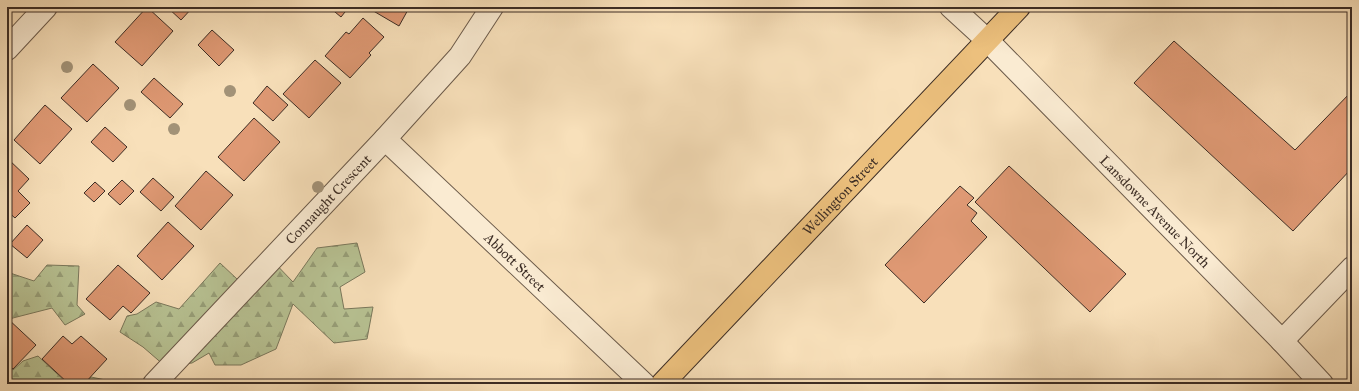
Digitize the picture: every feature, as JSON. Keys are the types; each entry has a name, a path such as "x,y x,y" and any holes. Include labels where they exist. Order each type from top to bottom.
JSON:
{"main road":[{"name":"Wellington Street","path":"662,384 1018,7"}],"street":[{"path":"7,49 46,7"},
{"name":"Connaught Crescent","path":"154,384 386,139 460,56 492,7"},
{"name":"Lansdowne Avenue North","path":"951,7 987,40 1282,341 1322,384"},
{"name":"Abbott Street","path":"386,139 644,384"},
{"path":"1282,341 1352,268"}],"green space":[{"path":"357,243 365,272 340,287 344,309 373,307 367,339 334,343 293,304 276,349 241,365 215,365 209,353 192,363 165,366 143,347 120,332 127,316 137,314 156,302 179,309 220,263 237,279 267,255 293,282 317,248"},
{"path":"47,265 79,266 77,305 85,314 65,325 52,308 9,319 7,318 7,272 34,281"},
{"path":"38,356 68,384 7,384 7,366 13,370 23,361"},
{"path":"91,377 125,384 85,384"}],"building":[{"path":"147,7 173,31 142,66 115,42"},
{"path":"167,7 193,7 181,20"},
{"path":"329,7 349,7 341,17"},
{"path":"371,7 414,7 412,10 409,8 399,26 370,9"},
{"path":"363,18 384,37 369,53 371,55 350,78 325,56 346,32 349,34"},
{"path":"212,30 234,50 219,66 198,45"},
{"path":"1174,41 1295,150 1352,91 1352,168 1293,231 1134,83"},
{"path":"315,60 341,83 309,118 283,94"},
{"path":"93,64 119,88 87,122 61,98"},
{"path":"154,78 183,104 170,118 141,92"},
{"path":"267,86 288,105 273,121 253,103"},
{"path":"45,105 72,129 40,164 14,140"},
{"path":"254,118 280,142 244,181 218,157"},
{"path":"105,127 127,147 113,162 91,142"},
{"path":"7,158 29,179 18,191 30,203 15,218 7,211"},
{"path":"1009,166 1126,274 1090,312 975,202"},
{"path":"206,171 233,195 201,230 175,206"},
{"path":"153,178 174,197 161,211 140,192"},
{"path":"122,180 134,191 120,205 108,194"},
{"path":"95,182 105,191 94,202 84,193"},
{"path":"960,186 974,198 967,205 977,213 971,221 987,237 924,303 885,265"},
{"path":"168,222 194,246 162,280 137,256"},
{"path":"27,225 43,240 27,258 10,244"},
{"path":"118,265 150,293 131,313 123,306 110,320 86,299"},
{"path":"7,318 36,345 13,369 7,364"},
{"path":"63,336 72,344 81,336 107,359 84,384 69,384 42,359"}]}
